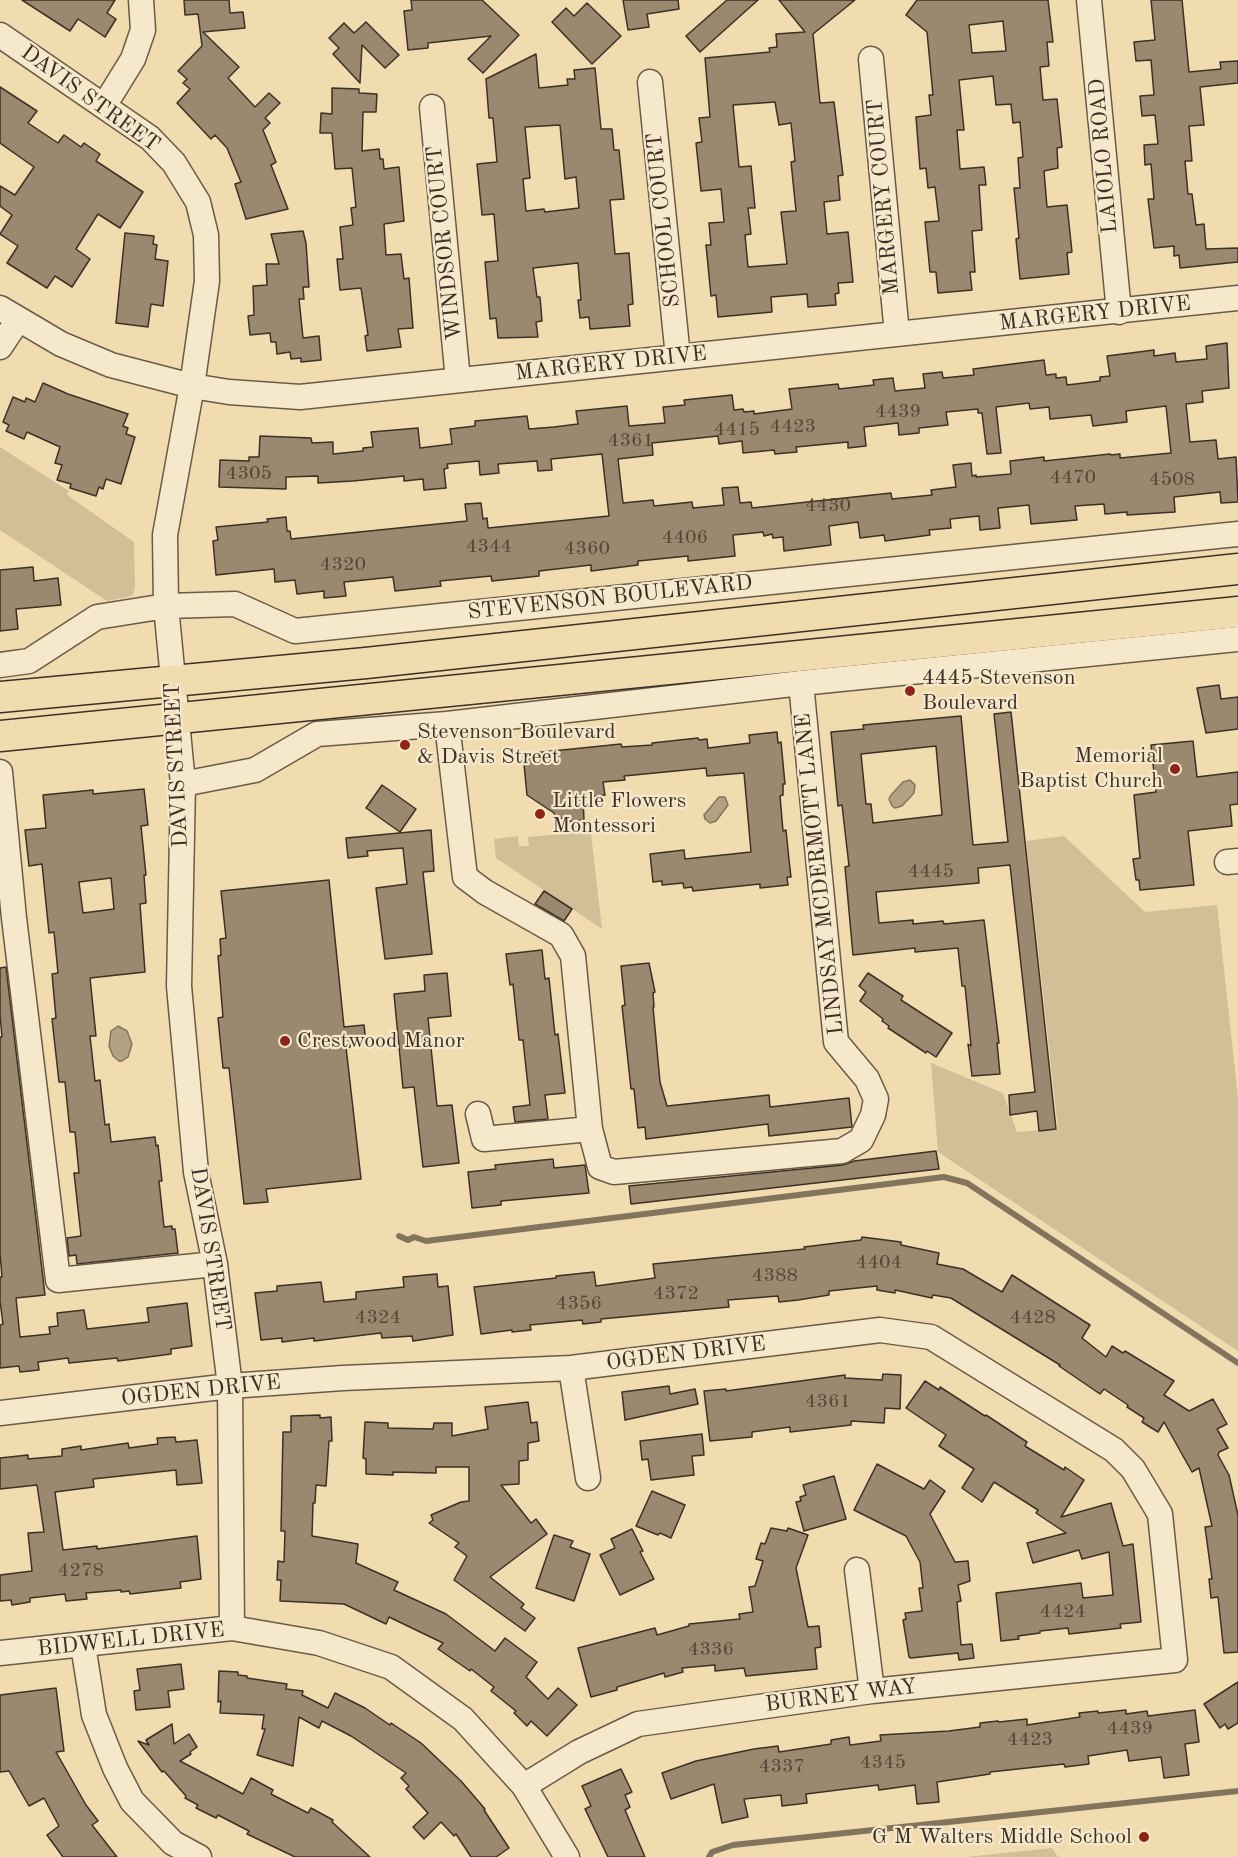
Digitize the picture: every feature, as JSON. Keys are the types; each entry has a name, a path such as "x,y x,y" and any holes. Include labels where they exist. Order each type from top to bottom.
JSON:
{"main road":[{"name":"STEVENSON BOULEVARD","path":"0,697 366,663 1238,569"},
{"path":"0,736 1238,612"}],"street":[{"path":"104,106 133,58 144,30 141,0"},
{"name":"LAIOLO ROAD","path":"1089,0 1119,312"},
{"name":"DAVIS STREET","path":"0,35 150,138 174,162 198,202 206,235 207,281 192,386 165,535 166,606 183,784 179,986 196,1172 215,1264 230,1386 232,1628"},
{"name":"MARGERY COURT","path":"871,59 897,334"},
{"name":"SCHOOL COURT","path":"650,82 678,357"},
{"name":"WINDSOR COURT","path":"432,106 458,380"},
{"name":"MARGERY DRIVE","path":"9,314 61,344 111,365 192,386 229,392 300,397 1238,298"},
{"path":"0,347 9,314"},
{"name":"STEVENSON BOULEVARD","path":"0,664 29,661 97,617 166,606 235,604 295,631 1238,534"},
{"path":"183,784 255,770 317,734 447,724 801,683 1238,639"},
{"name":"LINDSAY MCDERMOTT LANE","path":"447,724 465,877 485,892 561,935 573,956 590,1129 600,1167 614,1172 842,1151 861,1140 873,1116 876,1099 867,1079 836,1042 801,683"},
{"path":"0,772 14,918 57,1280 215,1264"},
{"path":"478,1114 484,1139 590,1129"},
{"name":"OGDEN DRIVE","path":"0,1413 230,1386 344,1377 572,1368 880,1330 931,1337 1114,1450 1133,1469 1160,1514 1175,1660"},
{"path":"572,1368 588,1478"},
{"path":"856,1570 872,1691"},
{"name":"BIDWELL DRIVE","path":"0,1653 232,1628 319,1643 391,1667 463,1719 524,1786 567,1857"},
{"path":"83,1645 94,1714 115,1768 132,1801 173,1843 199,1857"},
{"name":"BURNEY WAY","path":"524,1786 579,1752 638,1724 872,1691 1175,1660"}],"shaded area":[{"path":"0,447 69,491 67,495 134,542 135,588 132,596 107,601 0,530"},
{"path":"910,780 915,785 914,793 902,806 895,808 889,799 891,795 903,782"},
{"path":"719,797 725,797 728,805 716,821 710,823 704,815"},
{"path":"590,825 602,929 496,858 494,839 518,836 519,846 529,846 528,837 562,834 562,828"},
{"path":"1064,836 1145,912 1217,905 1238,1098 1238,1351 938,1152 931,1063 1003,1093 1017,1132 1058,1129 1026,841"},
{"path":"118,1026 127,1031 132,1044 128,1057 122,1061 113,1056 109,1046 111,1031"},
{"path":"1052,1848 1058,1857 966,1857"}],"building":[{"path":"22,0 115,0 107,13 116,19 105,37 78,19 70,31"},
{"path":"184,0 229,0 230,13 243,12 245,28 203,32 239,67 228,78 255,107 269,93 280,103 265,118 270,123 263,130 276,162 271,165 288,209 246,219 235,184 241,182 227,148 215,135 211,139 177,103 190,89 183,83 187,79 178,71 202,46 198,14 185,15"},
{"path":"411,0 482,0 519,35 483,73 468,59 491,36 428,43 428,48 408,50 404,11 412,10"},
{"path":"623,0 678,0 679,9 647,14 649,27 628,30"},
{"path":"727,0 758,0 700,52 686,36"},
{"path":"779,0 855,0 813,34 820,103 834,102 843,175 838,176 840,200 824,202 827,234 848,232 853,282 838,283 839,293 835,294 836,305 808,307 807,294 771,297 772,312 718,317 716,295 711,296 706,245 711,245 709,223 724,222 721,189 701,191 696,143 702,142 699,118 710,117 705,58 770,52 769,48 777,47 776,34 805,32","holes":["775,102 779,125 791,123 795,161 791,162 796,211 781,212 787,264 748,267 745,235 751,234 748,208 755,208 751,166 739,167 733,105"]},
{"path":"917,0 1048,0 1053,42 1047,42 1049,66 1040,67 1043,100 1057,99 1062,147 1057,148 1058,168 1044,171 1047,207 1067,205 1072,252 1067,253 1069,274 1020,279 1014,188 1020,188 1018,158 1023,157 1020,122 1013,123 1011,104 996,105 993,76 959,80 964,130 957,130 960,169 984,167 986,185 979,185 982,230 972,231 975,272 970,272 972,290 938,293 936,272 930,272 925,222 939,221 935,187 928,188 926,168 920,169 916,117 931,115 929,95 933,95 927,32 906,15","holes":["1003,21 1006,51 972,53 969,25"]},
{"path":"1151,0 1182,0 1189,72 1221,69 1220,62 1238,61 1238,83 1200,87 1204,125 1189,126 1192,161 1185,161 1188,194 1192,194 1196,225 1204,224 1206,249 1238,248 1238,262 1180,268 1179,255 1174,256 1174,246 1154,248 1148,199 1154,199 1151,164 1145,165 1144,145 1158,144 1155,115 1142,116 1140,96 1154,95 1151,60 1136,61 1134,42 1155,40"},
{"path":"587,3 621,36 592,64 552,22 566,8 574,16"},
{"path":"366,22 399,55 385,68 362,45 360,83 333,54 339,48 329,38 344,23 354,33"},
{"path":"536,54 539,88 568,85 567,79 575,79 574,70 595,68 601,129 612,129 614,150 619,150 624,199 610,200 615,254 629,253 633,304 628,305 630,326 590,329 589,317 580,318 578,263 533,268 537,297 540,297 542,321 536,322 538,337 498,338 496,318 490,319 485,262 498,261 494,214 482,215 477,164 497,162 493,118 489,118 486,79","holes":["560,125 565,179 576,177 579,208 545,212 544,209 526,211 523,179 530,178 525,127"]},
{"path":"0,87 37,111 28,123 58,143 64,135 81,147 84,143 100,154 96,161 143,192 120,228 98,214 76,249 90,259 72,287 55,276 47,288 7,263 18,246 0,234 12,215 0,206 0,186 15,195 34,167 0,143"},
{"path":"332,88 359,89 359,93 377,94 376,112 363,112 362,151 379,149 384,169 399,167 404,221 384,224 386,255 401,254 404,279 409,278 413,328 398,329 401,347 367,351 365,336 368,335 361,288 340,290 337,259 343,259 340,227 353,225 351,208 356,207 352,168 335,169 332,133 320,133 321,113 332,114"},
{"path":"303,231 309,287 303,287 304,299 299,299 303,338 319,336 321,360 301,362 301,358 291,359 290,352 277,354 276,342 271,342 270,333 250,335 248,316 254,315 253,286 267,285 266,264 279,264 271,234"},
{"path":"125,233 154,236 153,244 157,245 155,259 168,261 163,306 151,304 148,327 116,323"},
{"path":"1227,343 1229,388 1202,391 1203,402 1186,404 1190,442 1216,440 1218,459 1236,457 1238,502 1221,503 1220,492 1174,497 1175,512 1105,514 1104,504 1075,506 1077,520 1031,524 1029,505 998,508 1000,528 980,530 979,516 950,519 951,528 929,530 930,535 885,541 884,535 860,538 858,522 829,526 831,545 784,551 783,537 773,538 772,534 764,536 763,532 733,535 735,556 688,561 688,556 638,561 638,565 591,571 591,565 539,571 539,576 492,581 491,576 440,581 441,586 395,591 393,577 344,582 346,596 324,598 324,591 297,594 295,580 275,582 274,569 216,575 213,541 218,540 216,527 268,522 267,519 286,517 287,531 290,531 291,539 467,521 465,504 481,503 483,519 487,518 488,528 609,516 602,454 551,459 552,470 538,471 537,461 498,464 499,473 480,475 479,461 447,464 448,468 444,469 446,488 424,490 423,479 404,481 404,476 318,483 318,476 286,477 286,489 219,487 220,460 249,461 249,457 259,457 260,436 311,438 312,443 333,442 333,454 363,451 363,448 373,447 371,432 418,428 420,448 452,444 450,429 475,426 475,421 527,416 529,429 554,427 578,424 576,411 627,406 629,426 665,423 663,407 685,405 684,400 732,395 734,410 754,411 754,414 792,409 789,389 838,384 839,389 874,385 873,380 893,378 895,391 925,388 923,374 942,372 943,378 974,375 973,369 1044,360 1046,375 1056,374 1056,378 1066,377 1067,385 1100,381 1100,377 1110,376 1107,356 1154,350 1154,356 1175,353 1176,362 1207,359 1206,346","holes":["1029,403 1030,409 1049,407 1050,419 1091,415 1093,426 1127,422 1126,411 1166,406 1171,453 1120,458 1120,454 1110,454 1044,461 1044,457 1010,461 1011,474 976,477 976,475 972,476 971,463 953,465 956,487 931,490 932,495 892,499 891,493 752,508 751,502 740,503 738,487 722,488 724,505 693,508 692,502 654,506 653,500 623,503 618,459 653,455 652,443 718,436 719,444 742,441 743,453 774,450 775,454 797,452 796,447 848,442 848,448 866,446 864,427 898,423 899,435 919,433 919,428 948,425 946,412 978,409 978,413 982,413 987,454 1001,453 996,407"]},
{"path":"43,383 128,414 123,426 128,428 126,434 135,437 121,484 106,479 103,489 99,487 96,496 70,488 71,484 57,480 62,465 55,463 60,447 27,432 24,439 6,431 9,425 3,422 13,397 25,402 26,398 35,402"},
{"path":"33,567 34,581 58,578 61,605 16,609 18,629 0,631 0,570"},
{"path":"1219,685 1221,699 1238,697 1238,729 1206,733 1197,688"},
{"path":"1011,712 1056,1129 1039,1131 1037,1111 1010,1115 1009,1095 1035,1092 1010,865 978,868 979,883 876,892 879,923 913,920 913,924 943,921 944,924 984,920 999,1043 997,1043 1000,1074 972,1076 965,986 962,986 958,948 915,952 915,948 853,955 845,867 849,866 842,805 838,806 831,732 864,729 863,725 961,716 973,845 1008,842 994,714","holes":["936,746 942,815 873,823 871,804 866,804 861,754"]},
{"path":"777,732 778,743 781,742 785,784 783,784 783,795 780,796 791,877 787,877 788,885 760,888 760,884 693,891 692,887 684,888 683,883 662,885 662,881 653,882 650,854 684,850 685,859 751,852 744,773 707,776 706,768 624,776 625,780 603,782 605,795 583,798 584,820 566,822 566,818 555,819 554,813 527,795 523,754 621,744 622,747 652,745 652,743 698,738 699,740 707,739 708,748 750,743 749,735"},
{"path":"1193,741 1197,777 1238,772 1238,804 1230,805 1232,826 1188,831 1194,885 1140,890 1133,859 1140,858 1134,795 1156,792 1151,745"},
{"path":"382,785 416,809 400,832 366,808"},
{"path":"144,789 148,825 141,826 146,875 144,875 146,903 140,904 145,972 90,978 96,1036 90,1036 95,1081 100,1080 105,1125 109,1124 111,1142 155,1137 162,1181 159,1181 164,1227 172,1226 172,1229 175,1229 178,1253 77,1264 76,1255 69,1256 67,1238 81,1236 74,1173 79,1173 75,1132 70,1132 65,1082 59,1082 52,1019 56,1018 52,974 58,973 54,932 49,933 42,864 29,866 25,830 46,828 43,795 93,790 93,794","holes":["111,878 114,909 83,913 79,882"]},
{"path":"431,830 434,871 423,872 432,954 385,959 376,888 407,884 403,848 367,851 368,856 348,858 346,838"},
{"name":"Crestwood Manor","path":"329,880 344,1027 364,1025 366,1043 346,1047 361,1179 266,1189 268,1202 244,1204 229,1068 223,1068 218,1018 223,1017 218,956 221,955 220,939 226,938 221,891"},
{"path":"544,891 572,909 564,921 535,904"},
{"path":"542,950 545,979 549,978 555,1035 558,1034 565,1093 545,1095 548,1119 515,1122 513,1107 530,1105 523,1040 519,1040 513,984 510,985 506,954"},
{"path":"649,963 655,992 653,993 653,1007 660,1082 667,1106 769,1095 770,1107 849,1098 852,1127 769,1136 768,1124 646,1139 645,1127 638,1128 634,1089 631,1089 622,1006 625,1005 621,966"},
{"path":"6,967 45,1295 16,1298 20,1337 50,1334 49,1327 58,1326 57,1313 84,1310 87,1329 149,1322 147,1308 187,1303 192,1346 171,1349 171,1354 118,1361 117,1358 69,1363 68,1358 38,1362 39,1370 20,1372 19,1366 0,1368 0,1325 3,1324 0,1301 0,1277 2,1277 0,1254 0,1037 2,1037 0,968"},
{"path":"447,973 451,1016 428,1018 437,1106 452,1105 459,1163 423,1167 414,1087 403,1088 394,994 425,991 424,975"},
{"path":"868,973 903,996 901,1000 952,1033 936,1057 888,1028 889,1026 882,1021 883,1019 860,1001 866,992 859,986"},
{"path":"936,1151 939,1169 631,1204 629,1186 843,1165 854,1161"},
{"path":"553,1159 554,1168 585,1165 589,1193 501,1201 501,1205 472,1208 468,1172 496,1169 495,1165"},
{"path":"862,1237 901,1242 901,1245 939,1253 937,1264 963,1269 1002,1292 1012,1275 1090,1325 1082,1338 1106,1357 1112,1346 1123,1353 1125,1351 1174,1381 1164,1395 1189,1411 1213,1399 1227,1424 1217,1429 1228,1448 1219,1452 1218,1455 1229,1475 1238,1515 1238,1652 1224,1653 1218,1597 1211,1598 1209,1579 1212,1579 1205,1527 1212,1526 1199,1468 1192,1472 1164,1422 1158,1432 1142,1422 1144,1418 1127,1407 1128,1405 1104,1389 1100,1394 1060,1365 951,1298 933,1295 932,1298 895,1290 895,1293 877,1290 877,1286 829,1291 829,1295 798,1300 779,1302 778,1296 728,1300 729,1307 601,1319 601,1322 583,1324 582,1320 530,1325 531,1330 481,1334 474,1287 594,1272 596,1286 655,1278 653,1264 805,1249 804,1247 861,1240"},
{"path":"437,1274 438,1287 448,1286 453,1335 413,1341 412,1336 382,1338 381,1333 314,1341 314,1338 282,1342 282,1338 261,1340 255,1293 277,1291 277,1286 321,1282 324,1302 356,1299 356,1292 404,1287 403,1277"},
{"path":"883,1374 901,1375 900,1409 885,1408 884,1423 851,1421 851,1425 790,1432 790,1427 752,1432 752,1437 710,1441 704,1391 726,1389 726,1391 845,1375 845,1378 882,1380"},
{"path":"925,1381 939,1390 940,1387 986,1415 1027,1442 1025,1446 1084,1480 1061,1517 1111,1503 1123,1546 1133,1544 1141,1622 1120,1624 1121,1628 1069,1634 1068,1628 1040,1631 1040,1633 1018,1636 1019,1639 1001,1641 996,1593 1081,1583 1083,1598 1113,1595 1109,1552 1082,1559 1079,1550 1033,1563 1027,1543 1066,1533 1036,1513 1038,1510 994,1482 982,1502 962,1488 974,1469 939,1446 946,1435 906,1408"},
{"path":"669,1386 670,1394 695,1389 698,1404 625,1420 622,1392"},
{"path":"528,1402 531,1423 537,1422 539,1441 528,1443 528,1460 519,1461 519,1484 501,1485 531,1523 536,1519 547,1534 490,1577 524,1604 521,1608 535,1618 525,1631 454,1580 467,1556 455,1547 459,1543 429,1523 433,1520 431,1515 461,1502 469,1501 469,1467 436,1467 436,1473 366,1474 366,1459 363,1458 365,1422 388,1423 388,1428 433,1429 434,1423 452,1423 452,1436 488,1429 485,1407"},
{"path":"320,1415 320,1418 331,1417 332,1441 329,1441 326,1486 316,1485 312,1536 358,1544 356,1563 398,1582 394,1590 446,1614 495,1651 505,1638 537,1662 526,1677 548,1699 558,1688 577,1705 547,1736 531,1721 527,1726 514,1713 516,1711 491,1691 494,1687 471,1669 470,1671 438,1649 443,1643 389,1617 386,1624 344,1604 280,1601 281,1580 277,1580 278,1561 284,1562 285,1531 281,1531 283,1432 291,1432 291,1416"},
{"path":"702,1434 704,1455 692,1456 694,1475 651,1480 648,1459 642,1460 640,1441"},
{"path":"175,1437 176,1442 197,1440 202,1483 177,1485 176,1470 93,1479 94,1487 55,1492 63,1550 97,1546 97,1549 197,1536 201,1579 180,1582 181,1588 130,1594 129,1591 121,1592 121,1590 86,1593 87,1599 66,1601 65,1594 30,1598 30,1602 12,1605 11,1600 0,1601 0,1575 32,1571 28,1533 44,1532 37,1485 0,1489 0,1458 28,1455 28,1459 62,1456 62,1449 81,1446 81,1450 128,1443 129,1448 158,1444 157,1438"},
{"path":"877,1464 924,1489 930,1480 945,1491 930,1514 955,1562 968,1561 970,1581 958,1585 961,1601 957,1602 961,1645 972,1644 974,1658 959,1660 958,1653 909,1657 903,1620 906,1619 905,1613 922,1611 919,1588 923,1588 920,1562 906,1536 854,1510"},
{"path":"834,1476 846,1519 804,1531 796,1502 801,1501 800,1497 806,1495 803,1485"},
{"path":"652,1491 685,1505 671,1538 636,1526"},
{"path":"771,1528 787,1531 788,1528 808,1535 796,1568 808,1627 819,1626 821,1647 815,1648 817,1669 746,1676 744,1668 715,1671 715,1665 682,1668 683,1672 665,1677 664,1673 591,1697 578,1648 655,1628 657,1635 689,1626 689,1624 740,1619 739,1614 753,1612 749,1587 755,1586 763,1561 756,1559 761,1543 765,1544"},
{"path":"632,1529 643,1551 640,1552 654,1579 620,1595 600,1555 615,1548 611,1539"},
{"path":"554,1535 573,1541 570,1547 590,1554 574,1601 536,1588"},
{"path":"181,1664 184,1689 168,1691 170,1707 136,1710 134,1691 140,1690 137,1669"},
{"path":"219,1671 238,1672 238,1675 247,1676 247,1678 287,1684 286,1689 303,1691 302,1695 328,1708 335,1693 365,1708 390,1725 391,1723 421,1743 461,1781 485,1809 509,1848 496,1857 471,1857 456,1834 454,1836 441,1822 424,1839 413,1827 428,1813 406,1789 409,1786 401,1778 406,1773 351,1736 322,1721 319,1728 299,1717 293,1766 257,1755 265,1729 262,1729 264,1715 220,1713"},
{"path":"1238,1682 1238,1723 1228,1729 1225,1724 1220,1728 1204,1704"},
{"path":"56,1688 64,1751 56,1752 86,1805 98,1821 92,1825 117,1857 63,1857 47,1835 59,1826 44,1798 29,1806 9,1771 0,1772 0,1695"},
{"path":"1126,1710 1126,1714 1147,1711 1148,1716 1195,1710 1199,1742 1185,1744 1189,1775 1164,1778 1161,1757 1129,1761 1127,1750 1088,1756 1089,1764 1065,1767 1064,1764 990,1772 990,1774 937,1782 939,1802 917,1804 915,1785 879,1790 878,1785 806,1794 807,1803 782,1806 781,1795 744,1799 748,1817 722,1823 714,1784 671,1799 662,1773 696,1761 754,1749 778,1746 779,1752 831,1744 831,1740 849,1737 850,1745 881,1741 880,1735 949,1731 980,1727 980,1723 1027,1719 1027,1725 1080,1717 1079,1713"},
{"path":"172,1724 174,1744 189,1734 197,1747 180,1761 243,1794 251,1778 273,1790 271,1794 308,1813 311,1808 333,1820 332,1822 370,1857 295,1857 247,1834 249,1831 218,1815 216,1818 196,1808 198,1805 185,1798 186,1796 164,1771 162,1772 138,1741 149,1745 146,1740"},
{"path":"621,1769 632,1792 625,1795 630,1807 625,1810 645,1857 608,1857 585,1809 591,1806 582,1786"}],"waterway":[{"path":"399,1236 408,1240 414,1237 426,1241 944,1177 967,1183 1238,1363"},
{"path":"709,1857 712,1852 733,1845 1238,1791"}],"place":[{"name":"4445 Stevenson Boulevard","path":"910,691"},
{"name":"Stevenson Boulevard & Davis Street","path":"405,745"},
{"name":"Memorial Baptist Church","path":"1175,769"},
{"name":"Little Flowers Montessori","path":"540,814"},
{"name":"Crestwood Manor","path":"285,1041"},
{"name":"G M Walters Middle School","path":"1144,1837"}]}
